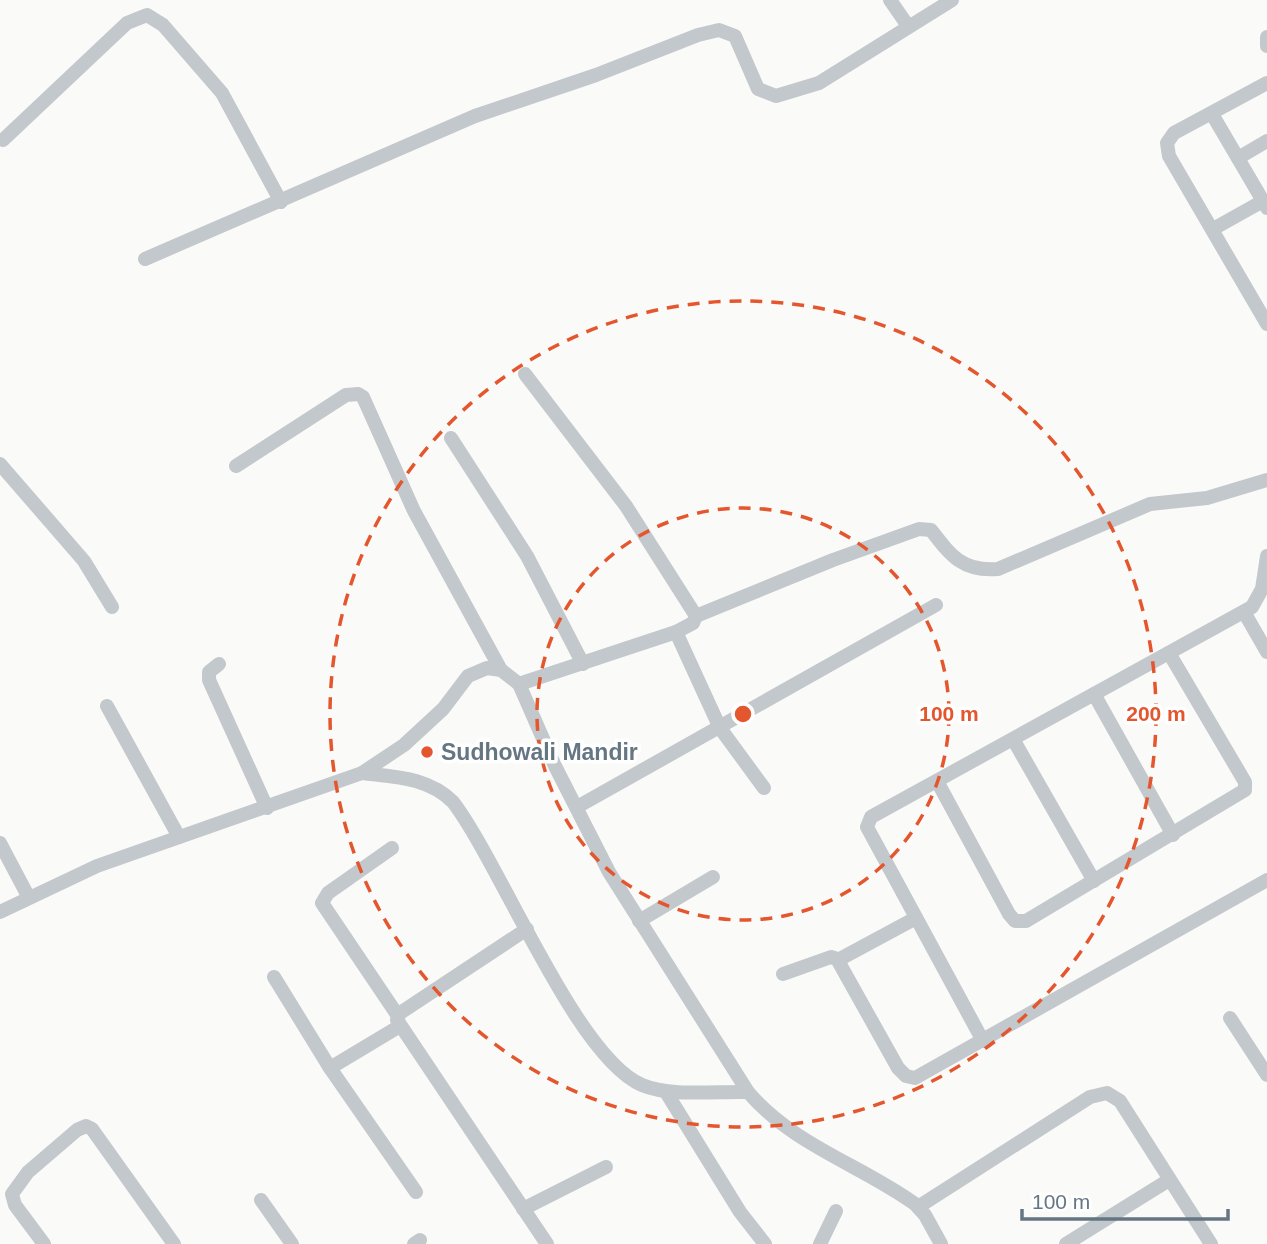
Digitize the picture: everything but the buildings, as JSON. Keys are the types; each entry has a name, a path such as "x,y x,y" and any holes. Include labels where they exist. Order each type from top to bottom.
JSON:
{"street":[{"path":"890,0 908,26"},
{"path":"145,259 475,116 596,75 660,48 712,31 728,32 735,36 758,89 776,96 819,83 952,0"},
{"path":"3,140 127,23 147,15 163,25 222,93 281,202"},
{"path":"1267,37 1267,46"},
{"path":"1267,83 1174,133 1167,143 1170,156 1267,324"},
{"path":"1212,114 1265,205 1213,229"},
{"path":"1238,158 1267,141"},
{"path":"525,374 626,506 696,616"},
{"path":"236,466 346,395 352,393 363,397 414,511 501,670 519,684 577,807 639,920 748,1092 801,1137 918,1207 941,1244"},
{"path":"451,438 527,556 583,664"},
{"path":"0,464 84,561 112,607"},
{"path":"519,684 676,632 693,623 696,616 833,560 919,529 931,530 952,558 970,568 998,569 1150,504 1207,498 1267,480"},
{"path":"983,1041 867,827 868,821 1244,612 1258,601 1267,556"},
{"path":"577,807 936,605"},
{"path":"1244,612 1267,652"},
{"path":"676,632 720,728 764,788"},
{"path":"937,781 1015,921 1026,921 1240,796 1245,790 1245,782 1168,653"},
{"path":"219,664 209,671 209,680 267,808"},
{"path":"0,912 97,866 362,773 414,736 450,701 468,676 487,668 501,670"},
{"path":"1094,694 1173,835"},
{"path":"107,706 179,837"},
{"path":"1013,739 1094,881"},
{"path":"362,773 409,779 443,792 456,807 570,1005 606,1056 626,1077 666,1092 748,1092"},
{"path":"0,843 28,897"},
{"path":"392,848 328,893 322,903 547,1244"},
{"path":"639,920 713,877"},
{"path":"783,974 831,957 838,960 898,1069 906,1076 915,1078 1267,880"},
{"path":"838,960 916,918"},
{"path":"330,1068 527,929"},
{"path":"274,976 330,1068 416,1192"},
{"path":"1230,1018 1267,1075"},
{"path":"666,1092 740,1212 765,1244"},
{"path":"918,1207 1102,1092 1120,1101 1211,1244"},
{"path":"44,1244 15,1205 12,1194 28,1172 77,1130 86,1126 92,1129 174,1244"},
{"path":"523,1209 606,1167"},
{"path":"1066,1244 1169,1180"},
{"path":"261,1200 292,1244"},
{"path":"820,1244 836,1211"}],"place":[{"name":"Sudhowali Mandir","path":"427,752"}]}
